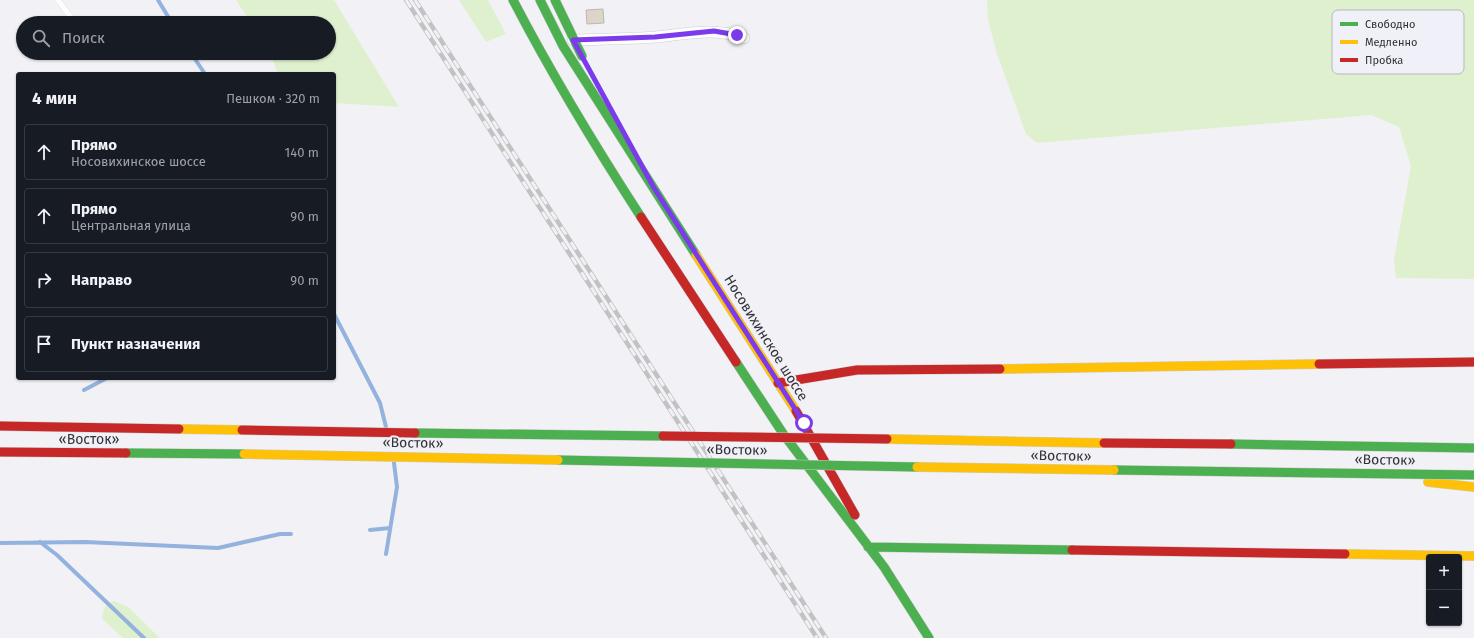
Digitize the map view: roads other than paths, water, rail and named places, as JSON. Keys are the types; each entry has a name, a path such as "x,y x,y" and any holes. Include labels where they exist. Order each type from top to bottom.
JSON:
{"main road":[{"name":"Носовихинское шоссе","path":"514,0 543,57 599,153 784,435 870,547 929,638"},
{"name":"Носовихинское шоссе","path":"540,0 563,46 804,423 870,547"},
{"path":"555,0 573,40 654,188"},
{"path":"778,383 857,370 1474,362"},
{"name":"«Восток»","path":"0,426 1474,448"},
{"name":"«Восток»","path":"0,452 244,454 952,468 1474,475"},
{"path":"1341,473 1474,487"},
{"path":"870,547 1474,556"}],"street":[{"path":"573,40 655,37 714,31 727,32 744,38"}],"lane":[{"path":"58,0 70,16"}],"waterway":[{"path":"158,0 168,16"},
{"path":"196,60 204,72"},
{"path":"336,318 380,403 386,427"},
{"path":"84,390 103,380"},
{"path":"386,554 397,487 394,463"},
{"path":"370,530 390,528"},
{"path":"0,543 85,542 218,548 280,534 291,534"},
{"path":"40,542 57,555 144,638"}],"railway":[{"path":"406,0 817,638"},
{"path":"415,0 826,638"}]}
